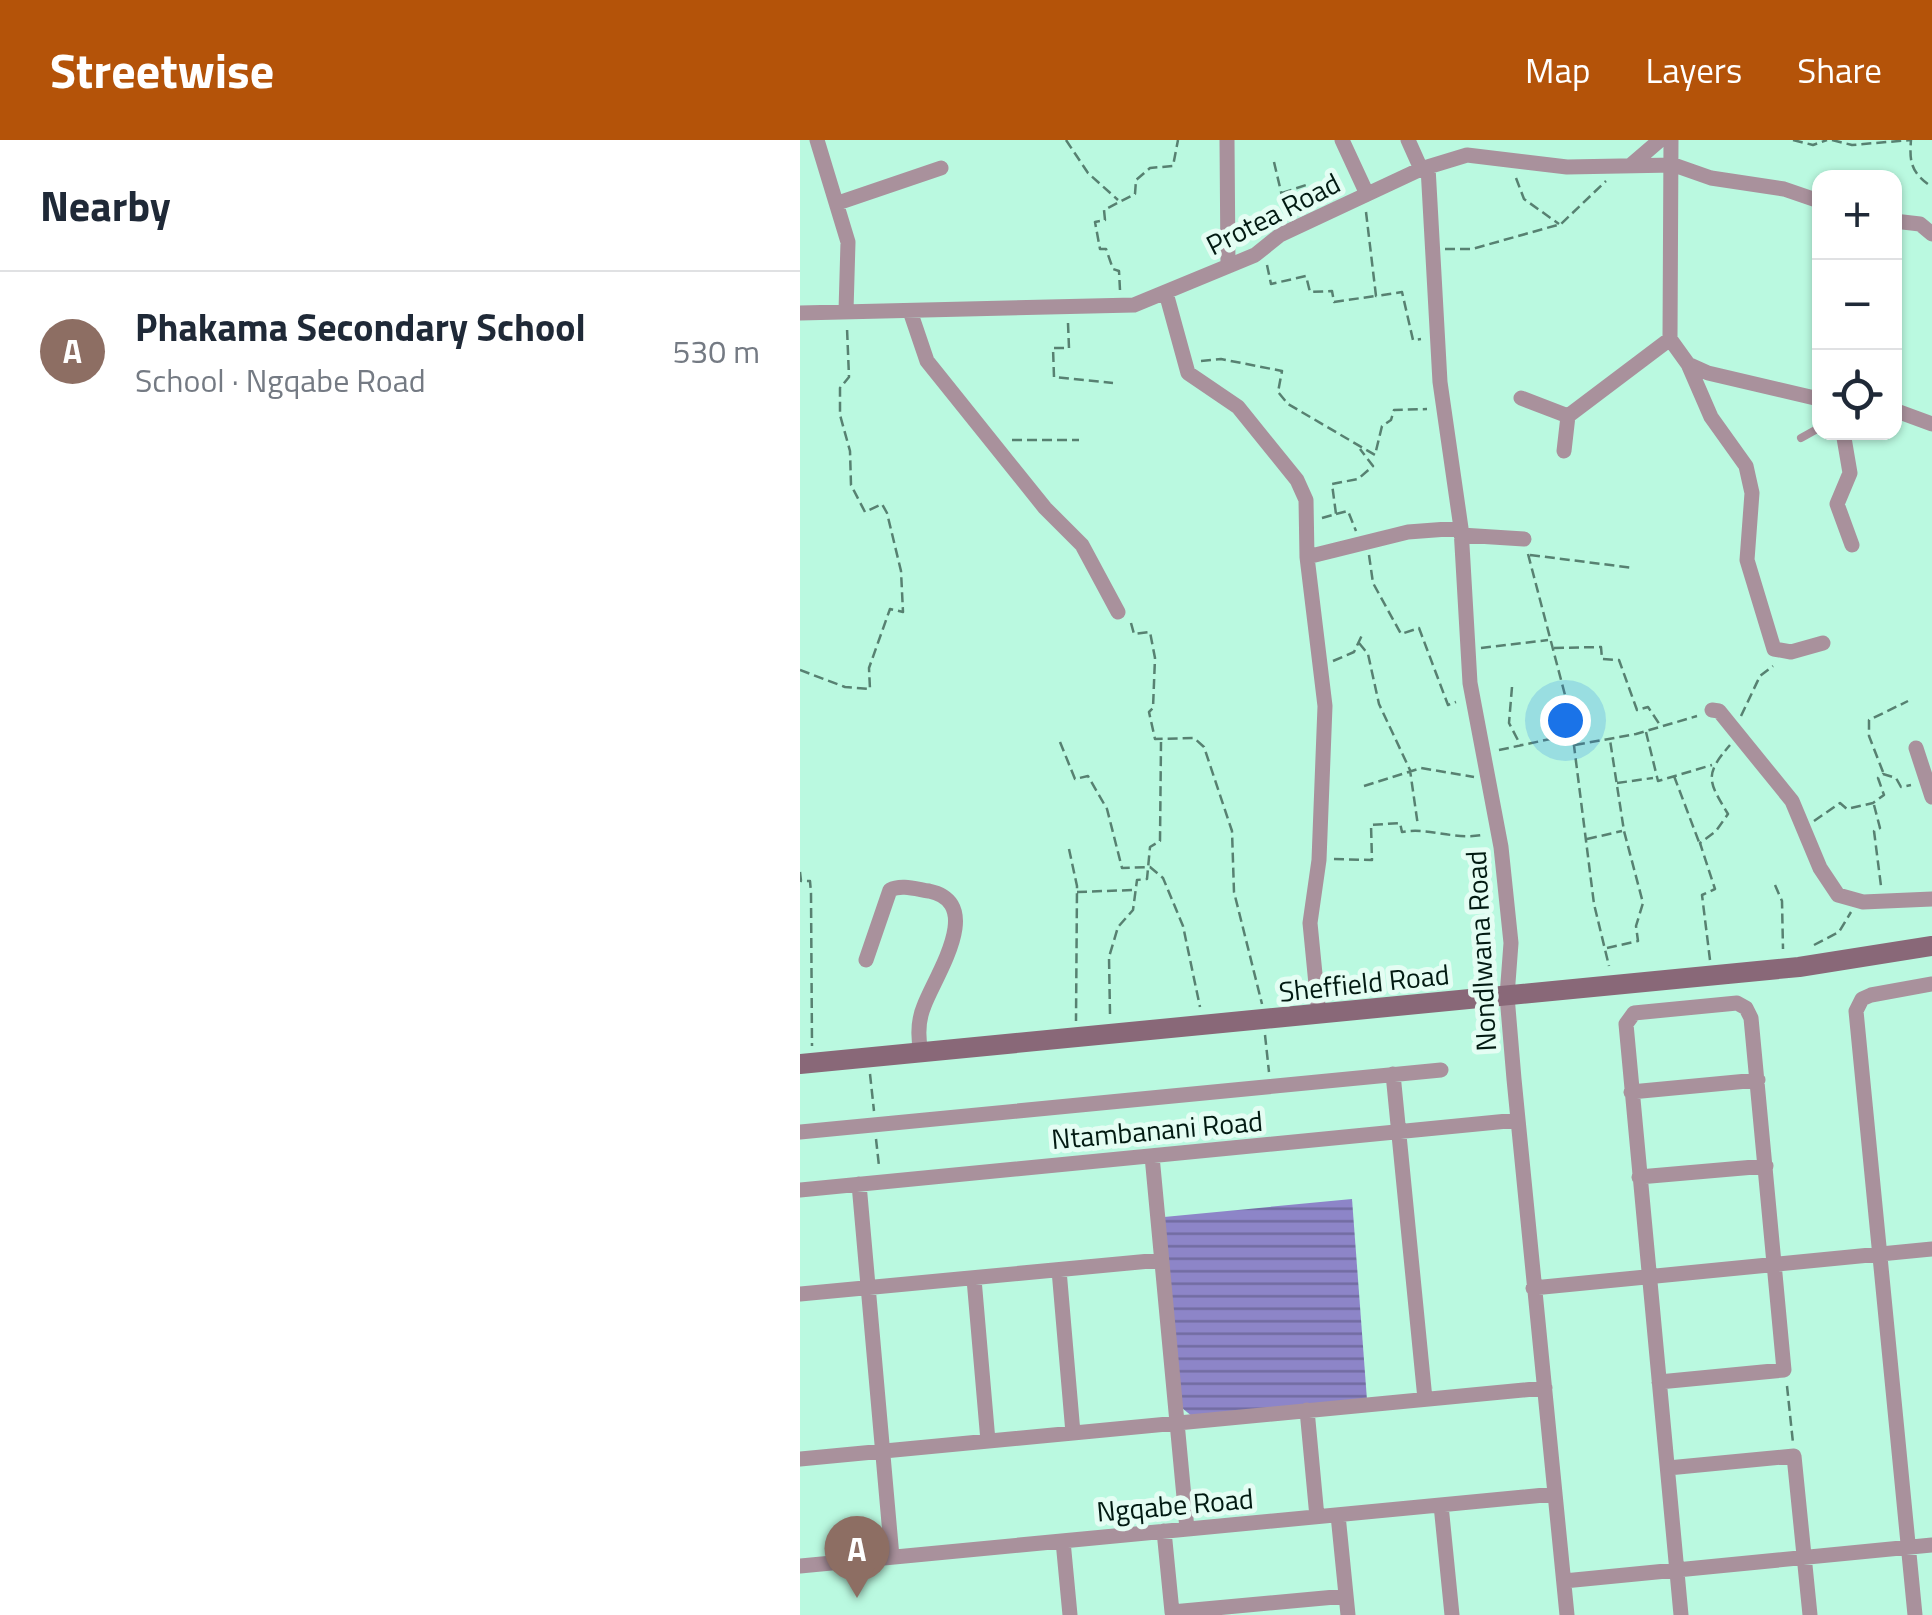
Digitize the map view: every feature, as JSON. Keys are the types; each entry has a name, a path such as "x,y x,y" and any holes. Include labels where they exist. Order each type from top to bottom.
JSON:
{"street":[{"path":"817,140 848,242 846,311"},
{"path":"1227,140 1228,266"},
{"path":"1342,140 1364,196"},
{"name":"Nondlwana Road","path":"1408,140 1424,168 1443,407 1461,532 1472,693 1498,832 1511,943 1507,996 1567,1615"},
{"path":"1623,166 1660,140"},
{"path":"1671,140 1674,165 1670,340 1688,364 1711,417 1746,466 1752,493 1747,560 1778,652 1823,644"},
{"name":"Protea Road","path":"800,314 1121,306 1166,293 1228,266 1292,228 1424,168 1467,156 1623,166 1674,165 1711,178 1784,189 1812,198"},
{"path":"838,203 941,168"},
{"path":"1902,222 1928,225"},
{"path":"1166,293 1188,372 1238,407 1297,480 1306,500 1306,557 1325,706 1310,941 1319,1014"},
{"path":"910,312 928,361 1045,508 1082,546 1118,612"},
{"path":"1564,451 1568,416 1670,340"},
{"path":"1688,364 1730,380 1812,396"},
{"path":"1521,398 1568,416"},
{"path":"1902,413 1932,424"},
{"path":"1844,440 1850,473 1837,504 1852,545"},
{"path":"1306,557 1413,532 1524,538"},
{"path":"1712,710 1719,711 1777,778 1805,828 1826,879 1838,895 1854,901 1932,898"},
{"path":"1916,748 1932,796"},
{"path":"866,960 890,890 897,886 934,892 948,900 956,914 955,935 922,1009 920,1053"},
{"name":"Sheffield Road","path":"806,1056 920,1053 1076,1038 1264,1027 1319,1014 1799,968 1932,946"},
{"path":"1915,1615 1856,1011 1862,999 1871,995 1932,984"},
{"path":"1659,1382 1784,1370 1751,1018 1737,1003 1630,1016 1626,1024 1648,1277 1681,1615"},
{"path":"800,1132 1441,1070"},
{"path":"1393,1074 1425,1399"},
{"path":"1631,1092 1758,1080"},
{"name":"Ntambanani Road","path":"800,1190 1518,1120"},
{"path":"1152,1156 1188,1529"},
{"path":"1639,1178 1766,1166"},
{"path":"860,1184 892,1557"},
{"path":"1533,1288 1932,1249"},
{"path":"800,1294 1161,1260"},
{"path":"1060,1270 1073,1433"},
{"path":"974,1279 988,1441"},
{"path":"800,1459 1544,1388"},
{"path":"1307,1410 1317,1516"},
{"path":"1668,1468 1794,1456 1810,1615"},
{"name":"Ngqabe Road","path":"800,1566 1555,1494"},
{"path":"1441,1505 1452,1615"},
{"path":"1338,1515 1348,1615"},
{"path":"1164,1531 1172,1613 1346,1596"},
{"path":"1063,1541 1070,1615"},
{"path":"1564,1581 1932,1545"}],"lane":[{"path":"1801,438 1812,432"}],"path":[{"path":"1066,140 1088,173 1118,201"},
{"path":"1121,306 1119,272 1113,269 1106,249 1100,250 1095,222 1105,220 1104,210 1134,194 1136,180 1150,168 1174,166 1178,140"},
{"path":"1793,140 1813,146 1830,140 1852,145 1911,140 1914,173 1932,187"},
{"path":"1516,161 1516,186 1524,198 1560,224"},
{"path":"1274,162 1292,228"},
{"path":"1434,257 1440,250 1472,250 1560,224 1623,166"},
{"path":"1280,194 1310,184"},
{"path":"1364,196 1376,296"},
{"path":"1262,249 1271,284 1306,276 1310,292 1332,291 1334,302 1402,292 1414,340 1436,336"},
{"path":"1067,307 1069,348 1053,348 1054,377 1114,384"},
{"path":"800,670 845,687 870,689 869,668 890,609 903,612 902,571 887,513 882,504 865,512 851,485 850,452 840,415 840,388 849,377 846,311"},
{"path":"1184,358 1221,359 1282,371 1279,394 1375,455 1382,426 1391,420 1394,410 1443,407"},
{"path":"999,450 1019,438 1079,440"},
{"path":"1336,514 1332,484 1358,479 1373,466 1358,446"},
{"path":"1306,520 1348,511 1370,557 1373,583 1402,634 1419,628 1448,704 1472,693"},
{"path":"1524,538 1572,734 1593,886 1610,973"},
{"path":"1528,556 1634,568"},
{"path":"1118,612 1133,625 1134,634 1150,632 1155,658 1153,708 1149,712 1155,739 1194,738 1204,747 1232,830 1236,906 1255,964 1270,1086"},
{"path":"1321,664 1347,657 1363,633"},
{"path":"1470,648 1549,639"},
{"path":"1359,643 1368,654 1379,704 1410,770 1418,827"},
{"path":"1552,648 1601,647 1602,659 1618,660 1637,710 1648,707 1660,725"},
{"path":"1700,843 1716,831 1728,814 1710,784 1713,765 1750,704 1760,676 1772,670 1778,652"},
{"path":"1512,687 1510,723 1521,747"},
{"path":"1883,774 1868,720 1908,701"},
{"path":"1572,745 1646,731 1712,710"},
{"path":"1646,731 1655,778"},
{"path":"1483,753 1572,734"},
{"path":"1112,1020 1106,997 1108,965 1118,927 1133,910 1137,880 1147,879 1150,847 1160,842 1161,740"},
{"path":"1605,949 1638,941 1636,926 1643,903 1624,830 1610,740"},
{"path":"1060,742 1075,779 1088,776 1101,795 1122,868 1150,867 1163,878 1183,926 1200,1011"},
{"path":"1616,784 1620,780 1674,776 1713,765"},
{"path":"1364,786 1426,768 1489,777"},
{"path":"1883,774 1896,778 1901,787 1916,786 1918,798 1932,796"},
{"path":"1805,828 1840,803 1847,809 1873,803 1884,795 1878,778 1883,774"},
{"path":"1674,776 1716,881 1715,888 1702,895 1710,962"},
{"path":"1873,803 1880,828 1874,831 1880,901"},
{"path":"1318,860 1372,860 1370,825 1400,823 1402,832 1418,827 1455,838 1498,832"},
{"path":"1586,839 1624,830"},
{"path":"1070,848 1076,892 1076,1038"},
{"path":"800,872 802,882 810,881 811,893 806,1056"},
{"path":"1775,884 1782,901 1783,955"},
{"path":"1076,892 1134,891"},
{"path":"1813,952 1813,946 1839,932 1854,901"},
{"path":"1784,1370 1794,1456"}],"shaded area":[{"path":"1352,1199 1367,1400 1193,1417 1182,1408 1164,1217"}],"place":[{"name":"Phakama Secondary School","path":"857,1598"}]}
